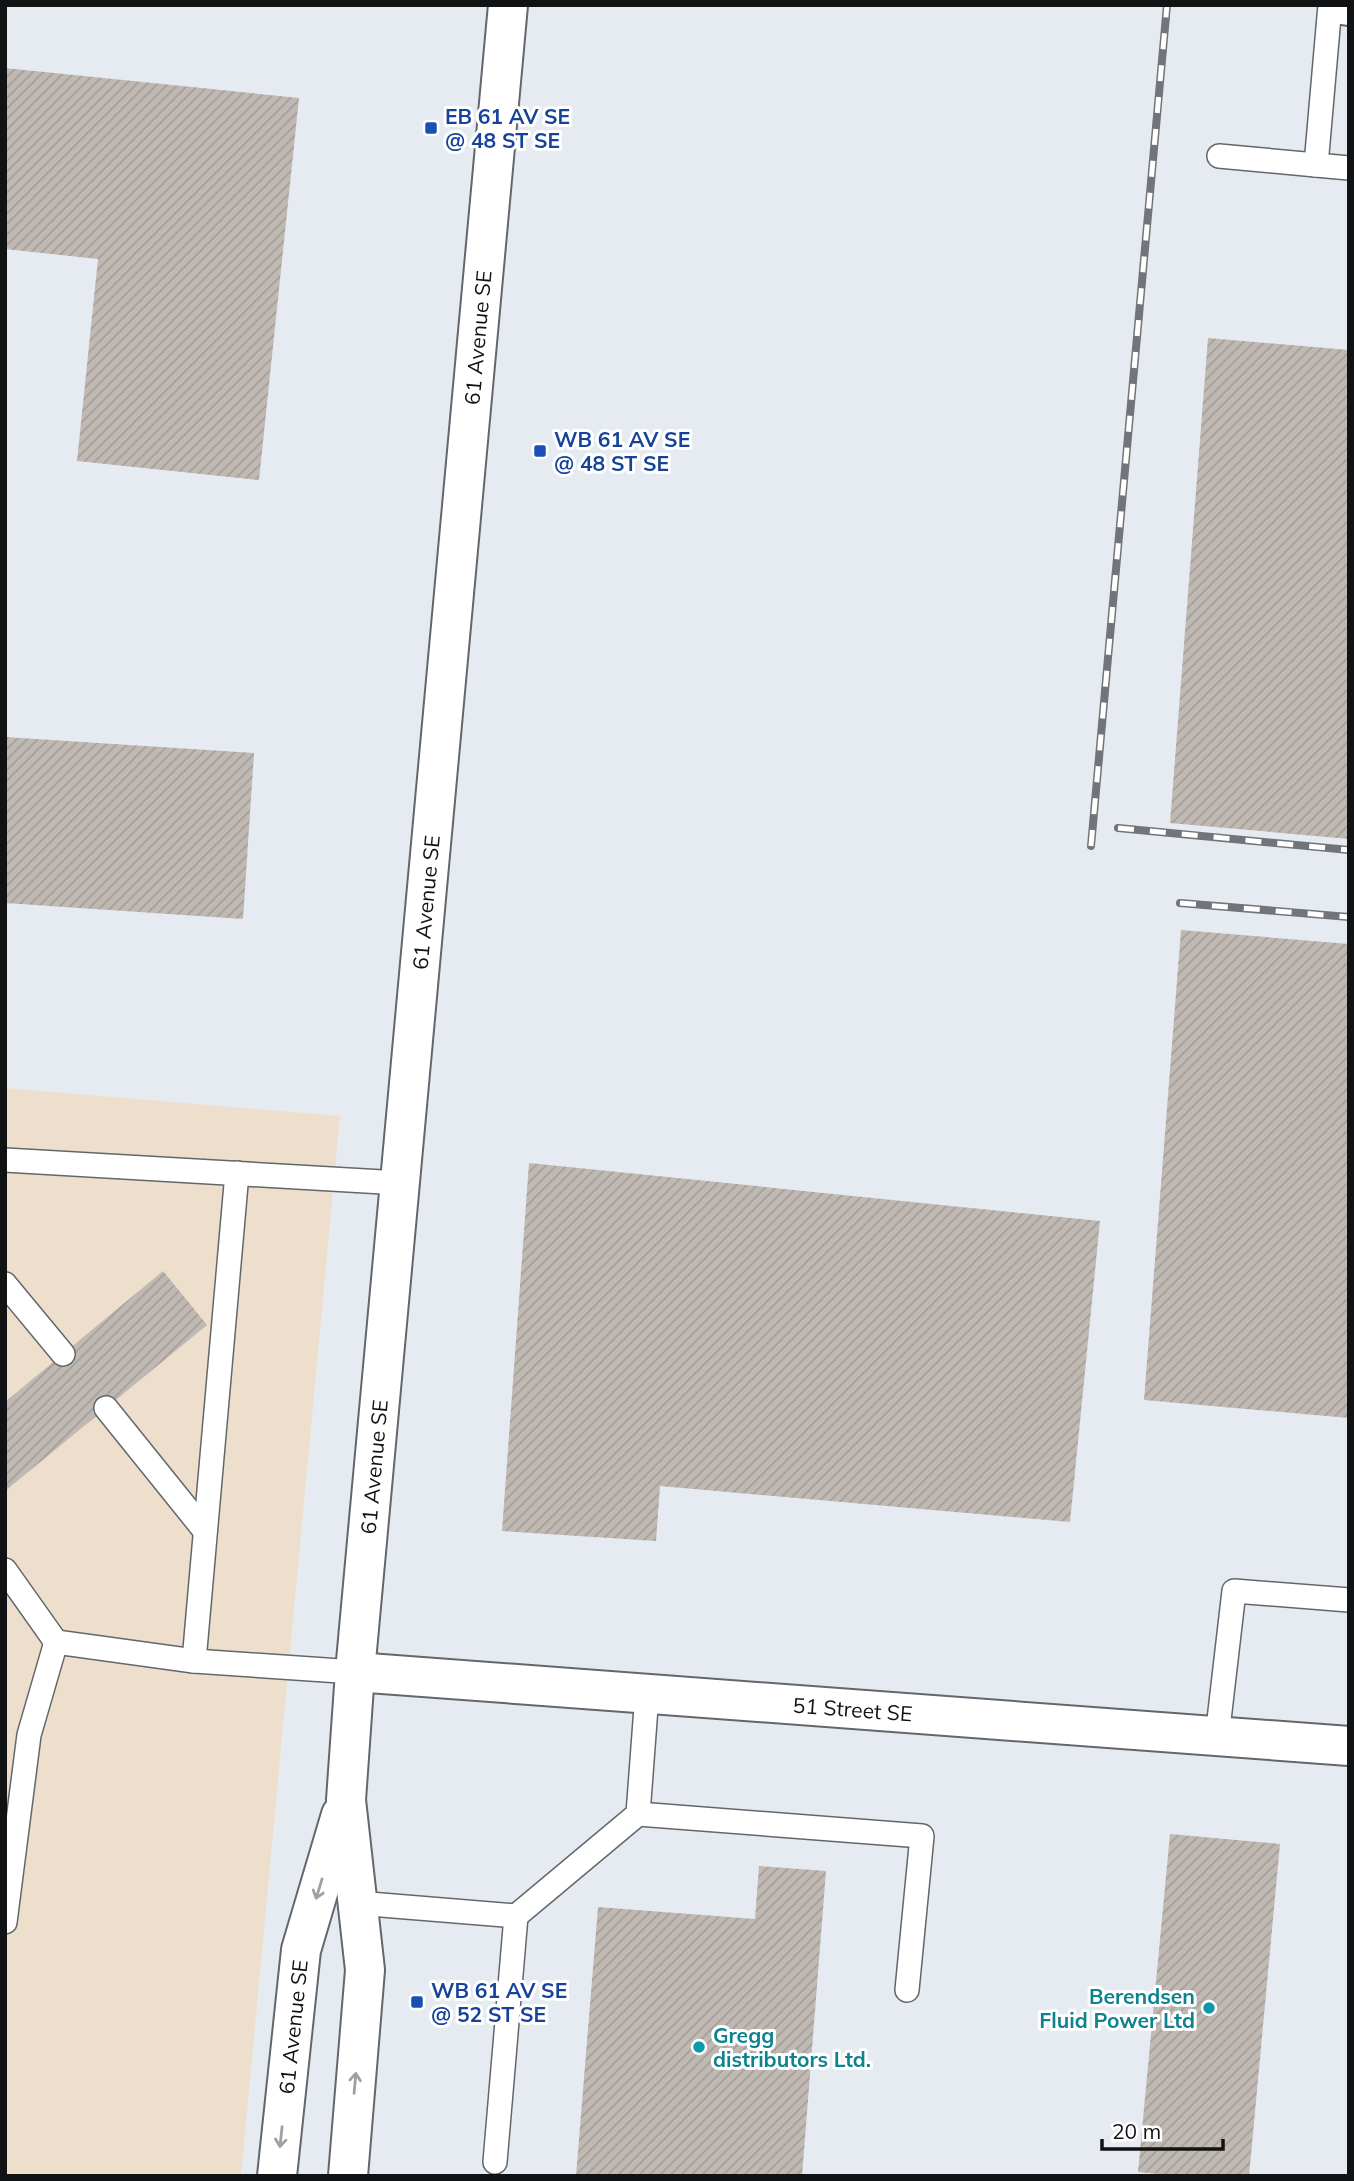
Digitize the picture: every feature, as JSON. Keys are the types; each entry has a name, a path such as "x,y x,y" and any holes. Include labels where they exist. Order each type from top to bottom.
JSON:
{"street":[{"name":"61 Avenue SE","path":"348,2176 365,1970 346,1800 355,1672 508,5"},
{"path":"1342,5 1349,6"},
{"name":"51 Street SE","path":"355,1672 1349,1746"},
{"name":"61 Avenue SE","path":"277,2176 301,1950 346,1800"}],"lane":[{"path":"1316,165 1330,5"},
{"path":"1219,156 1349,168"},
{"path":"5,1160 400,1183"},
{"path":"194,1661 237,1173"},
{"path":"5,1284 63,1354"},
{"path":"106,1408 205,1531"},
{"path":"5,1570 56,1642 194,1661 355,1672"},
{"path":"1217,1737 1234,1591 1349,1600"},
{"path":"5,1922 14,1791 56,1642"},
{"path":"638,1814 647,1694"},
{"path":"357,1903 516,1916 638,1814 922,1836 907,1990"},
{"path":"495,2162 516,1916"}],"shaded area":[{"path":"5,1088 340,1116 241,2176 5,2176"}],"building":[{"path":"5,68 299,98 259,480 77,461 98,259 5,249"},
{"path":"1208,338 1349,350 1349,839 1170,823"},
{"path":"5,737 254,753 243,919 5,903"},
{"path":"1181,930 1349,944 1349,1418 1144,1400"},
{"path":"529,1163 1100,1221 1070,1522 660,1486 656,1541 502,1531"},
{"path":"163,1271 207,1325 5,1491 5,1402"},
{"name":"Berendsen Fluid Power Ltd","path":"1170,1834 1280,1844 1249,2176 1179,2176 1138,2172"},
{"name":"Gregg distributors Ltd.","path":"759,1866 826,1871 802,2176 576,2176 598,1907 755,1919"}],"railway":[{"path":"1091,846 1167,5"},
{"path":"1118,828 1349,850"},
{"path":"1180,903 1349,917"}],"place":[{"name":"EB 61 AV SE @ 48 ST SE","path":"431,128"},
{"name":"WB 61 AV SE @ 48 ST SE","path":"540,451"},
{"name":"WB 61 AV SE @ 52 ST SE","path":"417,2002"},
{"name":"Berendsen Fluid Power Ltd","path":"1209,2008"},
{"name":"Gregg distributors Ltd.","path":"699,2047"}]}
